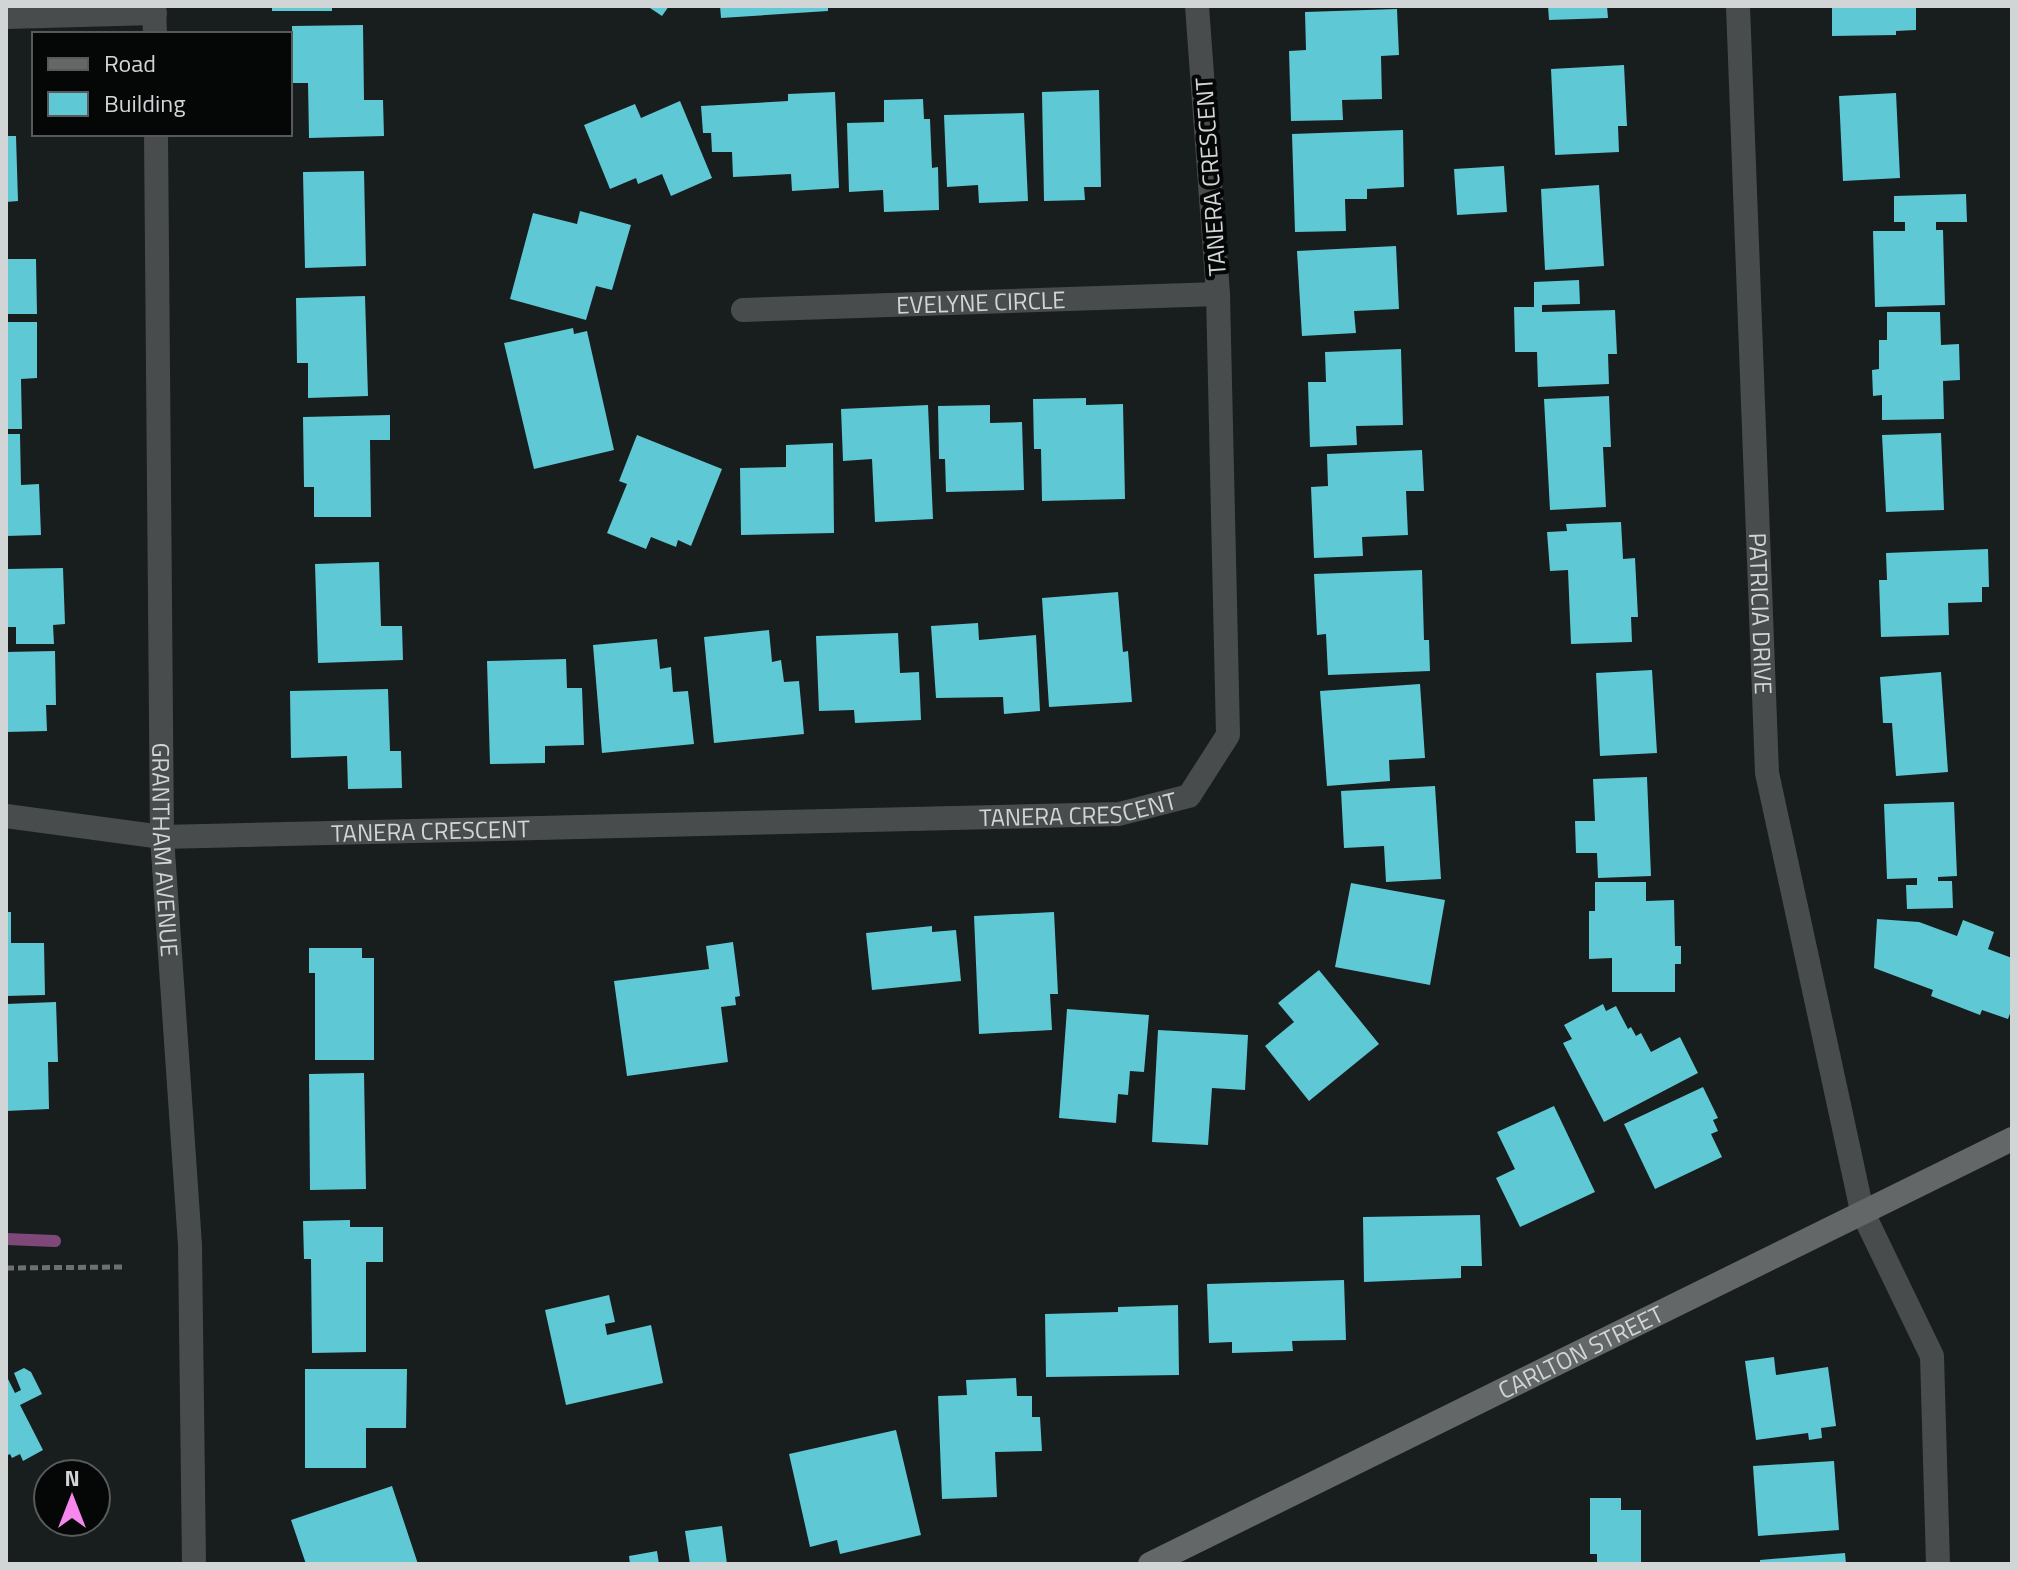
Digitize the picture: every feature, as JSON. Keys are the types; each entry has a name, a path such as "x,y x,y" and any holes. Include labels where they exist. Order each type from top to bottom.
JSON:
{"main road":[{"name":"CARLTON STREET","path":"1150,1564 2012,1139"}],"street":[{"name":"TANERA CRESCENT","path":"6,816 162,837 1119,814 1189,796 1228,735 1218,294 1197,6"},
{"name":"PATRICIA DRIVE","path":"1738,6 1767,773 1862,1211 1932,1356 1938,1564"},
{"path":"6,17 155,18"},
{"name":"GRANTHAM AVENUE","path":"156,136 162,837 190,1245 194,1564"},
{"name":"EVELYNE CIRCLE","path":"743,310 1218,294"}],"path":[{"path":"6,1268 123,1267"}],"building":[{"path":"272,6 332,6 332,11 272,11"},
{"path":"647,6 669,6 662,16"},
{"path":"720,6 828,6 828,11 721,18"},
{"path":"1548,6 1607,6 1608,18 1549,20"},
{"path":"1832,6 1916,6 1916,30 1896,31 1896,35 1832,36"},
{"path":"1397,9 1399,55 1381,56 1382,99 1342,100 1343,120 1291,121 1289,51 1306,50 1305,12"},
{"path":"363,25 364,100 383,100 384,136 309,138 308,83 293,83 292,26"},
{"path":"1624,65 1627,126 1618,126 1619,152 1555,155 1551,69"},
{"path":"1099,90 1101,187 1084,187 1085,200 1044,201 1042,92"},
{"path":"835,92 839,188 792,191 791,174 733,177 732,152 712,152 711,133 703,133 701,106 788,101 788,94"},
{"path":"1896,93 1900,178 1843,181 1839,96"},
{"path":"923,99 924,119 930,119 932,168 938,167 939,210 884,212 883,190 849,192 847,123 884,122 884,100"},
{"path":"680,101 712,178 671,196 662,174 638,184 636,178 610,189 584,125 635,104 641,118"},
{"path":"1024,113 1028,201 979,203 978,185 947,187 944,115"},
{"path":"1403,130 1404,187 1367,189 1367,199 1345,199 1346,231 1295,232 1292,134"},
{"path":"6,136 16,136 18,201 6,202"},
{"path":"1504,166 1507,212 1457,215 1454,169"},
{"path":"364,171 366,266 305,268 303,172"},
{"path":"1599,185 1604,266 1545,270 1541,189"},
{"path":"1966,194 1967,222 1936,222 1936,230 1943,230 1945,305 1875,307 1873,231 1905,231 1905,222 1894,222 1894,196"},
{"path":"580,211 631,225 612,290 596,286 586,320 510,299 533,213 577,224"},
{"path":"1396,246 1399,309 1354,311 1356,333 1302,336 1297,251"},
{"path":"6,259 36,259 37,314 6,314"},
{"path":"1579,280 1580,304 1542,305 1542,312 1615,310 1617,354 1608,354 1609,384 1538,387 1537,352 1515,352 1514,307 1534,307 1534,282"},
{"path":"365,296 368,396 308,398 308,363 297,363 296,298"},
{"path":"1887,312 1940,312 1941,345 1959,344 1960,380 1943,381 1944,419 1882,420 1882,395 1873,396 1872,370 1879,369 1879,340 1887,340"},
{"path":"6,322 37,322 37,378 21,379 22,429 6,429"},
{"path":"573,328 574,334 587,331 614,450 534,469 504,343"},
{"path":"1401,349 1403,425 1356,426 1357,445 1310,447 1308,382 1326,382 1325,352"},
{"path":"1609,396 1611,447 1603,447 1606,507 1550,510 1544,399"},
{"path":"1086,398 1086,405 1123,404 1125,499 1042,501 1041,449 1034,449 1033,399"},
{"path":"928,405 933,519 875,522 872,459 843,461 841,409"},
{"path":"990,405 990,423 1022,422 1024,490 946,492 945,459 939,459 938,406"},
{"path":"390,415 390,440 370,440 371,517 314,517 314,487 304,487 303,417"},
{"path":"1941,433 1944,510 1886,512 1882,435"},
{"path":"6,434 20,434 21,485 39,484 41,535 6,536"},
{"path":"637,435 722,469 691,546 678,540 676,547 651,537 646,549 607,533 627,484 619,481"},
{"path":"833,443 834,533 741,535 740,468 786,467 786,445"},
{"path":"1422,450 1424,491 1406,491 1408,535 1362,537 1363,556 1314,558 1311,487 1328,486 1327,454"},
{"path":"1621,522 1623,559 1635,558 1638,617 1631,617 1632,642 1571,644 1568,570 1550,571 1547,532 1567,531 1566,524"},
{"path":"1988,549 1989,587 1982,587 1982,602 1948,603 1949,635 1881,637 1879,580 1887,580 1886,553"},
{"path":"379,562 381,626 402,626 403,660 318,663 315,564"},
{"path":"63,568 65,624 53,625 54,644 16,644 16,627 6,627 6,569"},
{"path":"1422,570 1424,640 1429,640 1430,671 1328,675 1326,634 1317,635 1314,574"},
{"path":"1118,592 1123,652 1128,651 1132,702 1049,707 1042,598"},
{"path":"978,623 979,640 1036,635 1040,711 1004,714 1003,697 936,698 931,626"},
{"path":"769,630 772,662 781,660 784,682 799,681 804,734 714,743 704,637"},
{"path":"898,633 900,673 919,672 921,720 855,723 854,710 819,711 816,636"},
{"path":"657,639 660,669 671,667 673,692 688,691 694,744 602,753 593,645"},
{"path":"55,651 56,705 46,705 47,731 6,732 6,652"},
{"path":"566,659 567,688 582,688 584,745 545,746 545,763 490,764 487,661"},
{"path":"1652,670 1657,753 1600,756 1596,673"},
{"path":"1941,672 1948,772 1896,776 1892,723 1883,723 1880,677"},
{"path":"1420,684 1425,758 1389,760 1390,781 1327,786 1320,691"},
{"path":"388,689 390,751 401,751 402,788 348,789 347,756 291,758 290,691"},
{"path":"1647,777 1651,876 1598,878 1597,853 1576,853 1575,821 1595,821 1593,779"},
{"path":"1435,786 1441,879 1386,882 1384,846 1344,848 1341,791"},
{"path":"1954,802 1957,876 1938,877 1938,881 1952,881 1953,908 1907,909 1906,885 1917,885 1917,878 1887,879 1884,804"},
{"path":"1595,882 1646,882 1646,901 1674,900 1675,946 1681,946 1681,964 1675,964 1675,992 1612,992 1612,958 1589,959 1589,911 1595,911"},
{"path":"1351,883 1445,900 1430,985 1335,967"},
{"path":"6,912 11,912 11,943 44,943 45,995 6,996"},
{"path":"1054,912 1058,994 1050,994 1052,1030 979,1034 974,916"},
{"path":"1877,919 1919,922 1957,936 1963,920 1994,932 1988,949 2012,958 2012,1008 2008,1019 1982,1010 1980,1015 1931,996 1933,990 1874,968"},
{"path":"932,926 932,932 956,930 961,981 872,990 866,933"},
{"path":"733,942 740,996 735,997 736,1005 721,1007 728,1062 627,1076 614,981 709,969 706,946"},
{"path":"309,948 362,948 362,958 374,958 374,1060 315,1060 315,973 309,973"},
{"path":"1319,970 1379,1044 1309,1101 1265,1046 1294,1022 1278,1003"},
{"path":"56,1002 58,1062 48,1062 49,1109 6,1111 6,1004"},
{"path":"1603,1004 1606,1011 1616,1006 1628,1029 1631,1027 1636,1036 1641,1033 1651,1052 1680,1037 1698,1073 1604,1122 1563,1043 1572,1039 1564,1025"},
{"path":"1067,1009 1149,1015 1144,1072 1130,1071 1128,1095 1118,1094 1116,1123 1059,1118"},
{"path":"1158,1030 1248,1035 1245,1090 1212,1088 1208,1145 1152,1142"},
{"path":"364,1073 366,1189 310,1190 309,1074"},
{"path":"1703,1087 1718,1118 1713,1120 1718,1131 1711,1134 1722,1157 1655,1189 1624,1124"},
{"path":"1554,1106 1595,1192 1520,1227 1496,1178 1515,1169 1497,1132"},
{"path":"1480,1215 1482,1266 1461,1266 1461,1278 1364,1282 1363,1217"},
{"path":"350,1220 350,1227 383,1227 383,1262 366,1262 366,1352 312,1353 311,1259 304,1259 303,1221"},
{"path":"1344,1280 1346,1340 1292,1341 1293,1351 1232,1353 1232,1342 1209,1343 1207,1284"},
{"path":"609,1295 615,1322 605,1324 607,1335 651,1325 663,1383 566,1405 545,1310"},
{"path":"1178,1305 1179,1375 1046,1377 1045,1314 1118,1312 1118,1307"},
{"path":"1774,1357 1776,1375 1828,1367 1836,1426 1821,1428 1822,1438 1809,1440 1808,1433 1756,1440 1745,1361"},
{"path":"24,1368 31,1372 42,1394 20,1405 43,1450 23,1461 20,1454 12,1458 10,1454 6,1456 6,1375 15,1393 21,1390 14,1373"},
{"path":"305,1369 407,1369 406,1428 366,1428 366,1468 305,1468"},
{"path":"1016,1378 1017,1396 1032,1396 1032,1417 1040,1417 1042,1451 995,1452 997,1497 942,1499 938,1396 967,1395 966,1380"},
{"path":"896,1430 921,1535 840,1554 837,1540 810,1547 789,1454"},
{"path":"1834,1461 1839,1530 1758,1536 1753,1466"},
{"path":"392,1486 418,1564 306,1564 291,1520"},
{"path":"1590,1498 1621,1498 1621,1510 1641,1510 1641,1564 1597,1564 1597,1554 1590,1554"},
{"path":"722,1526 727,1564 690,1564 685,1531"},
{"path":"657,1551 659,1564 630,1564 629,1556"},
{"path":"1845,1553 1846,1564 1760,1564 1760,1560"}],"waterway":[{"path":"6,1239 55,1241"}]}
